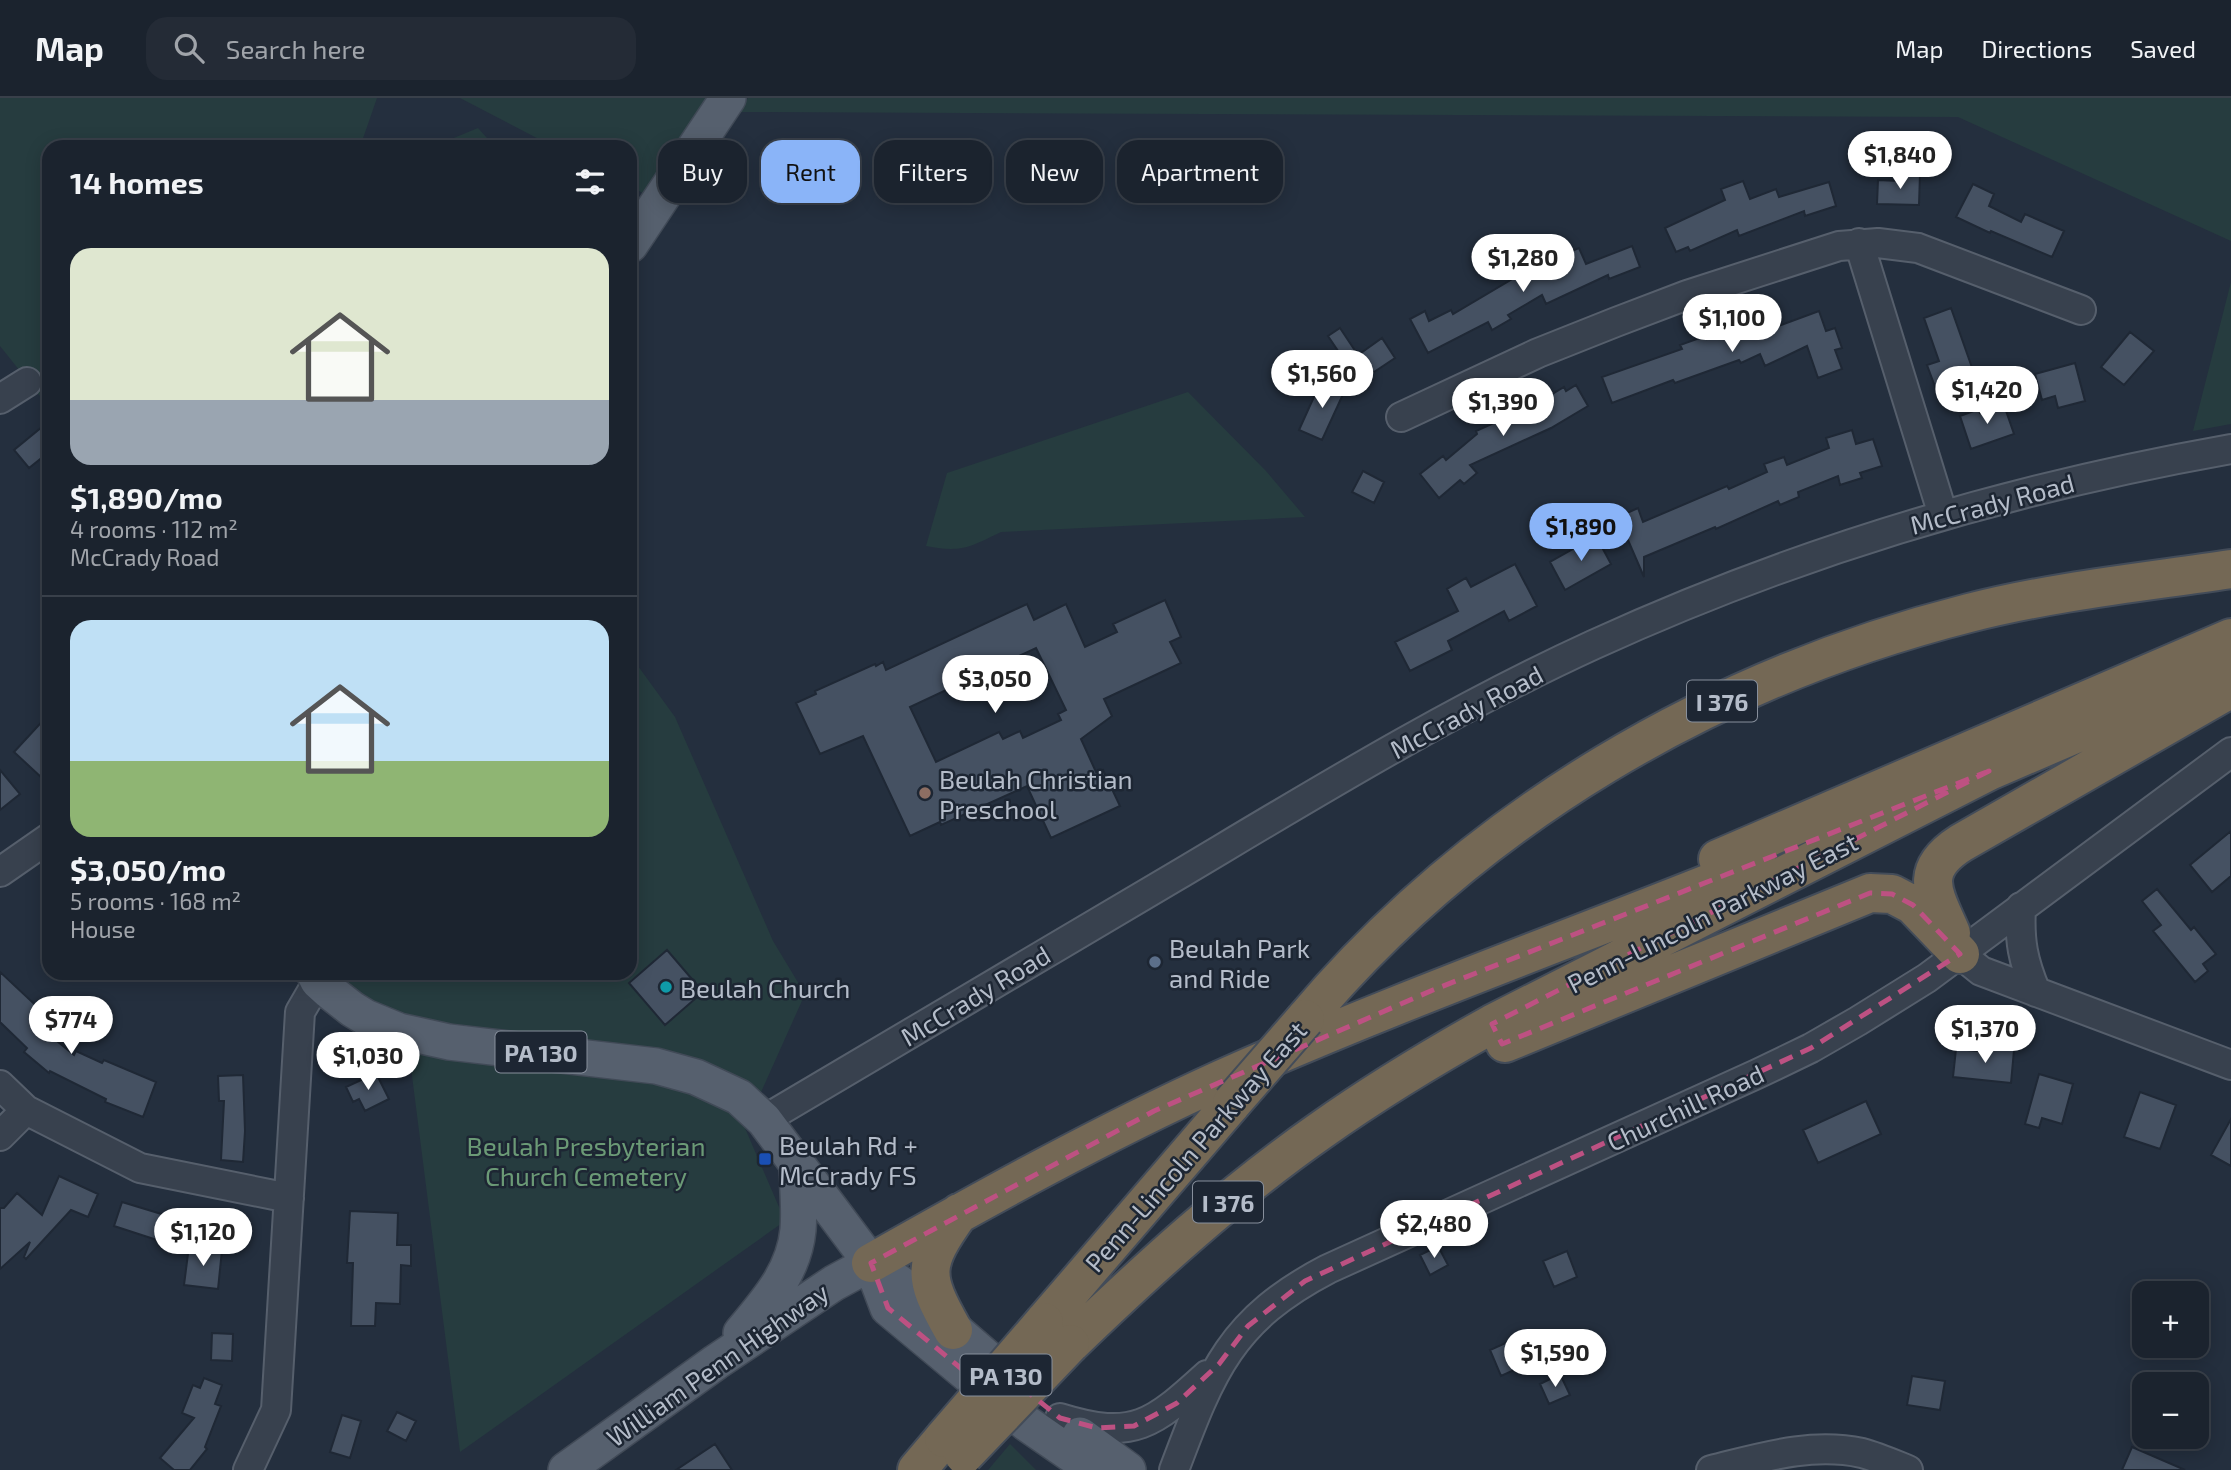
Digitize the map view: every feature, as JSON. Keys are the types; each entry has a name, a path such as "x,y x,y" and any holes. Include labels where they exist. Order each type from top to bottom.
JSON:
{"highway":[{"name":"Penn-Lincoln Parkway East","path":"917,1470 953,1454 1057,1333 1232,1103 1329,990 1388,929 1432,890 1490,842 1594,770 1672,726 1796,668 1925,625 2013,603 2231,569"},
{"path":"1433,990 1591,914 2231,638"},
{"name":"Penn-Lincoln Parkway East","path":"1057,1333 1278,1162 1361,1103 1492,1024 1989,771 2231,667"},
{"path":"1961,954 1937,906 1932,886 1933,875 1942,856 2231,688"},
{"path":"871,1263 1058,1159 1211,1084 1433,990 1596,929 1989,771"},
{"path":"1361,1103 1870,893 1881,892 1903,899 1922,914 1961,954"},
{"path":"953,1330 933,1292 929,1272 935,1250 961,1212"}],"main road":[{"path":"637,234 728,98"},
{"name":"PA 130","path":"319,980 340,1001 365,1017 399,1031 449,1042 627,1061 678,1071 729,1091 764,1120 871,1263 888,1308 1026,1423 1094,1470"},
{"path":"716,1362 762,1308 793,1256 798,1229 797,1164"},
{"name":"PA 130","path":"871,1263 905,1287 1091,1444 1128,1470"},
{"name":"William Penn Highway","path":"566,1470 716,1362 834,1283 871,1263"}],"street":[{"path":"1401,417 1538,354 1687,295 1820,250 1859,243 1898,245 1936,254 2081,310"},
{"path":"1859,243 1942,515"},
{"path":"0,399 27,382"},
{"name":"McCrady Road","path":"764,1120 1343,778 1489,696 1592,645 1747,580 1848,544 1942,515 2056,485 2231,449"},
{"name":"Churchill Road","path":"1174,1470 1219,1364 1248,1326 1305,1281 1811,1048 1895,999 1961,954 2231,752"},
{"path":"0,872 42,843"},
{"path":"2021,907 2020,944 2036,992"},
{"path":"1961,954 1981,971 2231,1065"},
{"path":"248,1470 276,1410 300,1012 315,980"},
{"path":"0,1086 26,1110 141,1168 289,1198"},
{"path":"0,1136 26,1110"},
{"path":"1060,1418 1084,1426 1109,1429 1122,1429 1146,1422 1177,1403 1219,1364"},
{"path":"1186,1437 1195,1470"},
{"path":"1711,1470 1793,1450 1830,1448 1864,1454 1908,1470"}],"highlighted area":[{"path":"1989,771 1492,1024 1502,1044 1870,893 1892,894 1913,905 1960,954 1811,1048 1305,1281 1248,1326 1219,1364 1177,1403 1134,1426 1097,1428 1060,1418 1002,1371 986,1389 888,1308 871,1263 1154,1111 1433,990"}],"green space":[{"path":"0,98 377,98 362,140 42,140 42,398 0,346"},
{"path":"460,98 713,98 685,140 658,140 658,181 648,196 637,190 637,140 541,140"},
{"path":"748,98 2231,98 2231,241 1958,117 739,112"},
{"path":"478,128 489,140 449,140"},
{"path":"2231,282 2231,424 2193,431"},
{"path":"1188,392 1266,471 1305,517 1001,532 981,542 957,549 926,546 947,473"},
{"name":"Beulah Presbyterian Church Cemetery","path":"637,665 675,717 773,941 805,994 745,1128 785,1221 460,1452 405,1021 348,991 339,980 637,980"},
{"path":"1010,1444 1036,1470 988,1470"}],"building":[{"path":"1898,174 1920,174 1919,205 1877,204 1878,180 1898,181"},
{"path":"1743,181 1750,199 1776,189 1779,197 1829,182 1836,206 1805,216 1804,211 1739,236 1737,230 1690,251 1688,247 1676,252 1665,228 1725,200 1721,189"},
{"path":"1973,184 1994,194 1989,206 2021,222 2025,214 2064,231 2052,257 1956,217"},
{"path":"1632,246 1640,267 1609,279 1608,275 1546,304 1542,295 1508,315 1511,319 1492,330 1488,322 1428,353 1410,319 1425,311 1429,321 1451,310 1453,314 1531,268 1579,248 1586,264"},
{"path":"1951,308 1976,379 1937,392 1927,365 1939,361 1924,318"},
{"path":"1819,311 1826,331 1835,328 1842,348 1835,350 1842,369 1818,378 1807,346 1765,366 1760,354 1741,363 1739,360 1675,383 1673,380 1612,403 1602,377 1682,349 1680,345 1705,336 1707,339 1751,317 1756,328 1770,321 1773,328"},
{"path":"1340,328 1358,355 1382,338 1395,358 1359,382 1328,336"},
{"path":"2130,332 2154,351 2124,385 2101,367"},
{"path":"2075,363 2085,401 2058,408 2055,396 2042,400 2035,374"},
{"path":"1322,379 1345,390 1322,440 1299,430"},
{"path":"1576,385 1588,406 1551,428 1470,465 1477,473 1464,484 1460,480 1439,498 1420,474 1443,456 1446,460 1477,434 1476,431 1518,412 1519,414 1564,387 1566,391"},
{"path":"2004,405 2014,434 1971,449 1960,416 1979,409 1980,413"},
{"path":"42,427 42,458 29,468 14,450"},
{"path":"1852,430 1856,444 1873,439 1882,466 1860,473 1862,478 1840,485 1838,476 1798,492 1799,497 1780,505 1778,501 1644,557 1644,577 1618,517 1638,508 1643,522 1767,472 1764,464 1784,457 1787,465 1829,448 1826,438"},
{"path":"1363,471 1384,482 1374,503 1352,492"},
{"path":"1596,536 1611,564 1565,590 1550,562"},
{"path":"1515,564 1537,606 1509,621 1504,611 1448,641 1452,650 1410,671 1395,642 1458,611 1447,589 1466,578 1471,587"},
{"path":"1165,600 1181,637 1170,642 1181,663 1104,699 1112,716 1081,739 1096,772 1103,770 1120,806 1051,838 1027,786 910,836 863,736 820,754 796,703 816,694 815,691 875,664 876,666 883,662 886,670 1027,604 1034,620 1066,604 1085,647 1117,632 1113,624","holes":["1036,648 1066,710 1058,714 1061,720 1023,738 1020,731 1003,739 999,732 936,762 910,707"]},
{"path":"42,722 42,778 14,752"},
{"path":"0,770 20,794 0,810"},
{"path":"2231,831 2231,876 2212,892 2190,865"},
{"path":"2157,889 2191,930 2194,927 2216,954 2203,964 2208,971 2195,982 2153,931 2161,925 2142,901"},
{"name":"Beulah Church","path":"667,950 703,992 665,1025 629,983 637,980 637,976"},
{"path":"0,972 45,1014 36,1024 74,1055 76,1051 102,1063 104,1060 156,1082 143,1117 105,1102 106,1099 50,1071 49,1073 24,1052 27,1048 0,1022"},
{"path":"1988,1048 2014,1050 2011,1083 1953,1077 1956,1049 1988,1052"},
{"path":"376,1073 389,1099 365,1111 359,1099 353,1102 346,1087"},
{"path":"2039,1074 2073,1084 2062,1124 2042,1118 2039,1128 2025,1124"},
{"path":"243,1075 243,1162 221,1160 224,1101 219,1101 218,1076"},
{"path":"2140,1092 2176,1105 2160,1149 2124,1137"},
{"path":"1866,1101 1881,1134 1818,1163 1803,1130"},
{"path":"2231,1119 2231,1166 2211,1155"},
{"path":"59,1176 98,1194 88,1217 71,1210 26,1259 24,1257 30,1242 0,1269 0,1208 4,1208 17,1193 42,1215"},
{"path":"122,1202 168,1216 160,1241 114,1226"},
{"path":"350,1211 398,1213 397,1245 411,1245 411,1266 401,1265 400,1304 376,1303 375,1326 351,1326 353,1263 347,1263"},
{"path":"189,1246 222,1250 218,1289 184,1285"},
{"path":"1438,1246 1448,1265 1430,1275 1420,1255"},
{"path":"1567,1251 1577,1277 1554,1287 1543,1261"},
{"path":"212,1333 233,1334 232,1361 211,1360"},
{"path":"1521,1336 1532,1362 1501,1376 1490,1350"},
{"path":"1560,1374 1570,1395 1549,1404 1540,1384"},
{"path":"1912,1376 1945,1381 1940,1410 1907,1405"},
{"path":"204,1378 222,1385 215,1404 221,1406 205,1447 207,1449 190,1470 174,1470 160,1458 194,1418 182,1413 193,1385 200,1388"},
{"path":"397,1412 416,1421 406,1441 387,1431"},
{"path":"342,1415 361,1421 350,1458 330,1452"},
{"path":"715,1444 732,1470 676,1470"},
{"path":"2132,1447 2185,1470 2122,1470"}],"place":[{"name":"Beulah Christian Preschool","path":"925,793"},
{"name":"Beulah Park and Ride","path":"1155,962"},
{"name":"Beulah Church","path":"666,987"},
{"name":"Beulah Rd + McCrady FS","path":"765,1159"}]}
